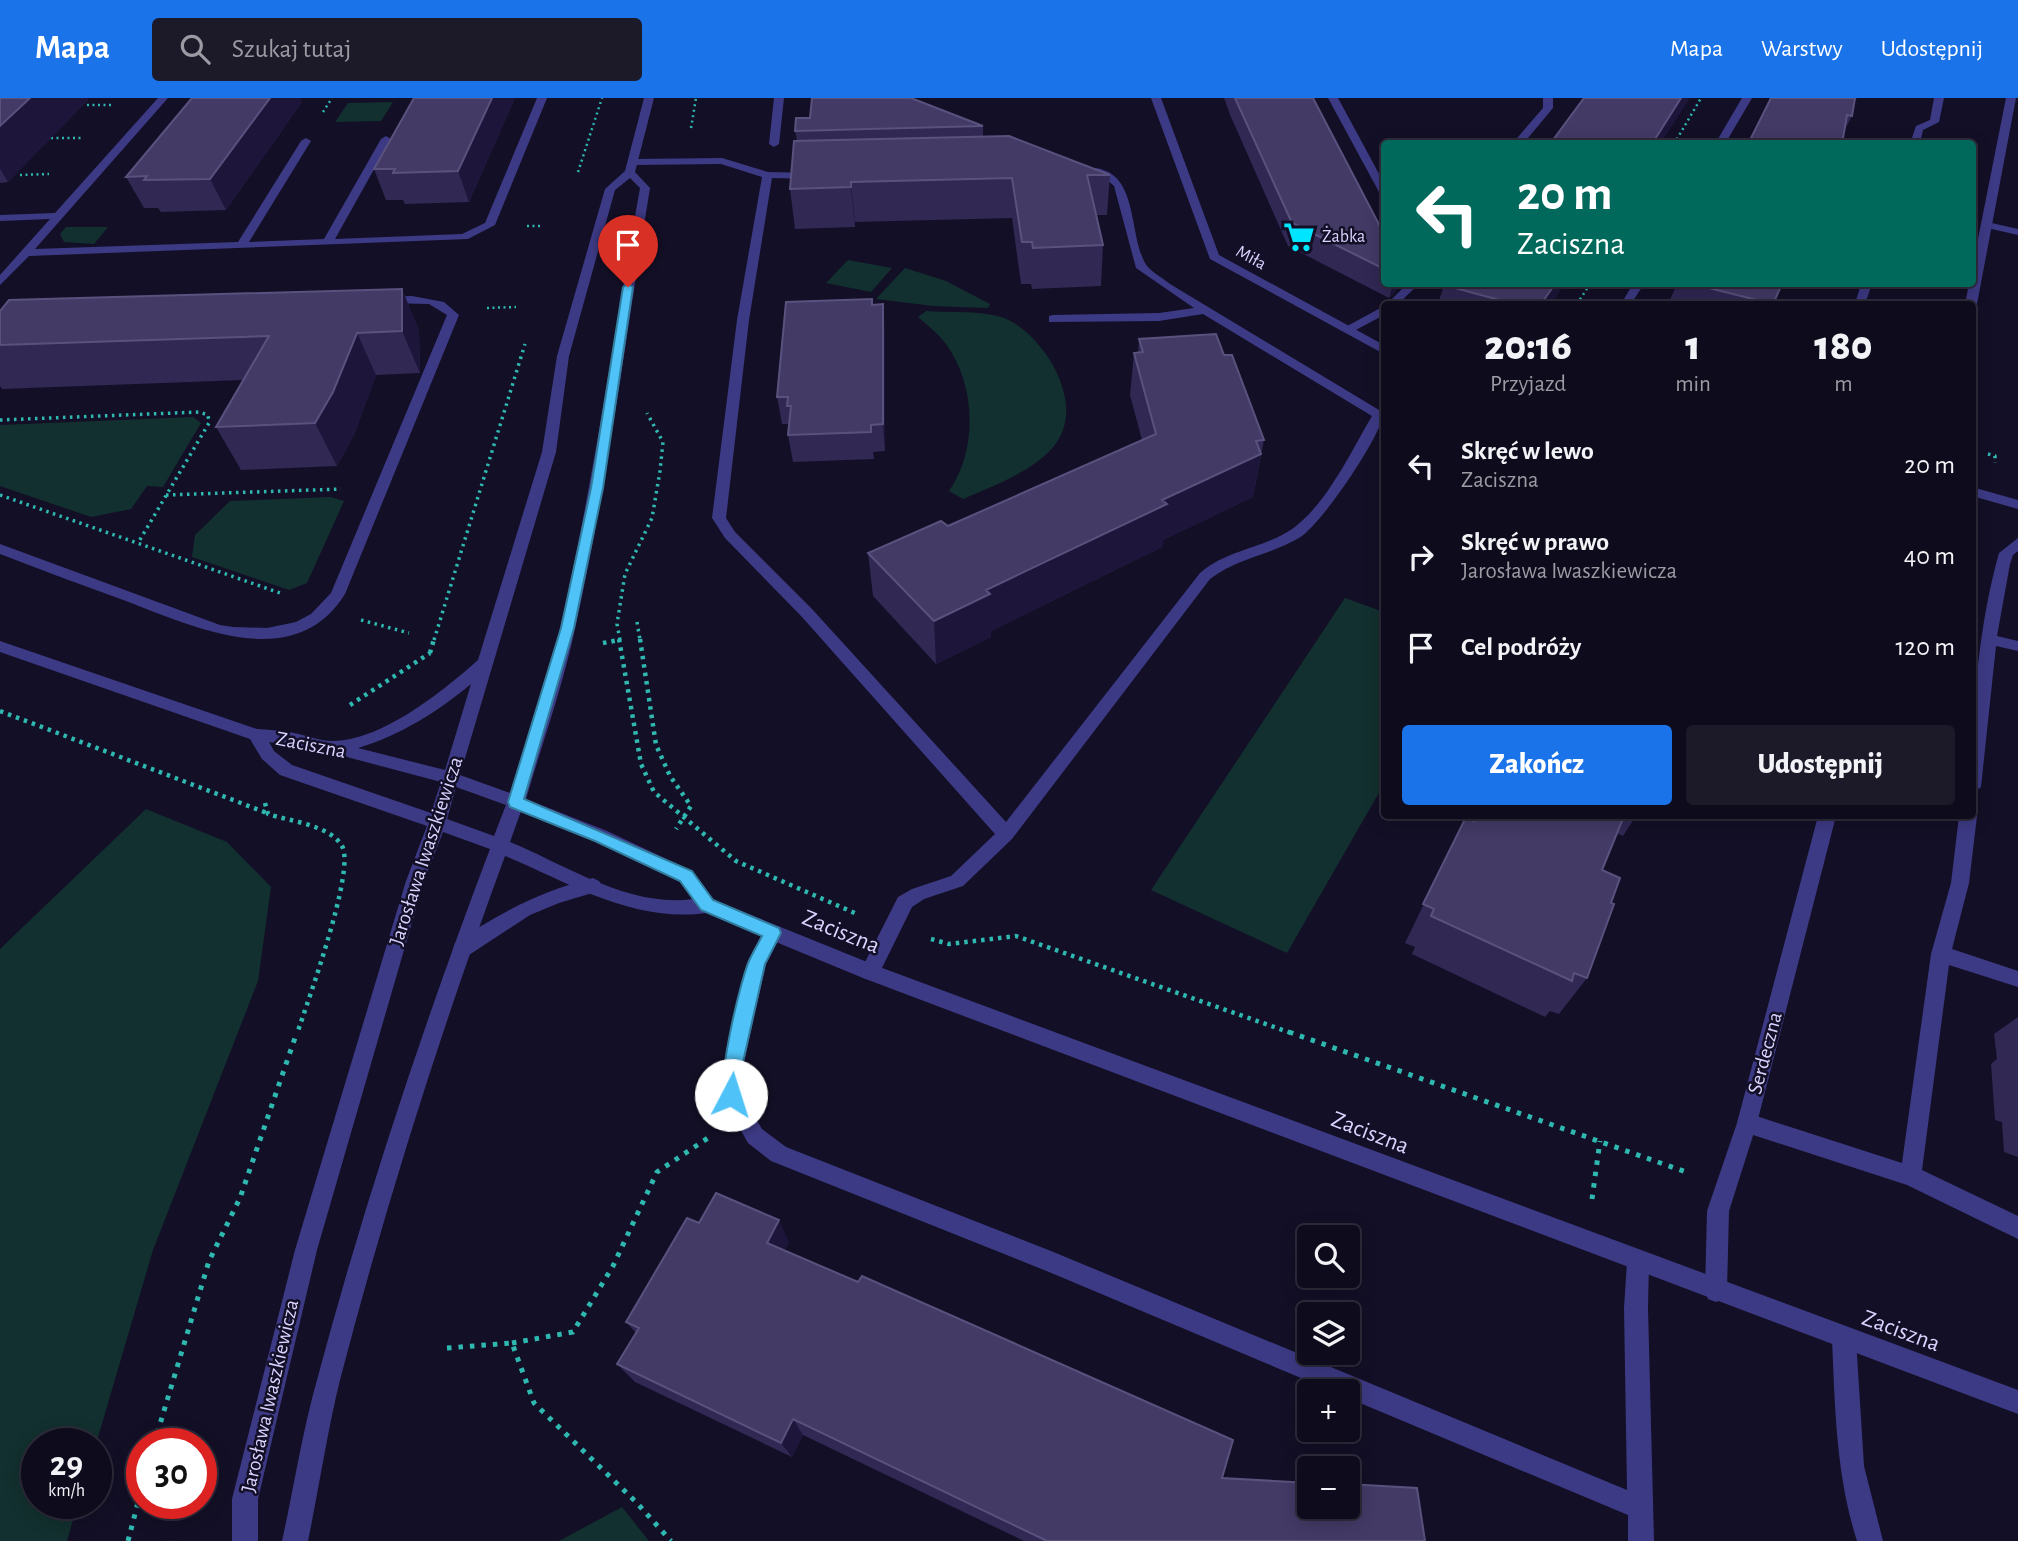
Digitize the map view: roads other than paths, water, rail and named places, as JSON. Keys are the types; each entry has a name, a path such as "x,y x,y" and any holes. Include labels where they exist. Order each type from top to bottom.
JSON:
{"street":[{"path":"0,282 163,98"},
{"path":"25,254 464,237 485,230 489,225 542,98"},
{"name":"Jarosława Iwaszkiewicza","path":"245,1541 245,1499 293,1299 415,881 437,823 548,452 563,356 610,189 632,167 649,98"},
{"path":"774,144 779,98"},
{"name":"Miła","path":"1156,98 1213,257 1381,348"},
{"path":"1333,98 1381,186"},
{"path":"1520,140 1548,108 1548,98"},
{"path":"1722,140 1747,98"},
{"path":"1916,140 1919,128 1934,122 1939,98"},
{"path":"1976,279 2011,98"},
{"path":"328,243 386,139"},
{"path":"241,246 306,141"},
{"path":"295,1541 328,1381 393,1155 461,949 516,802 568,628 597,488 611,386 645,188 632,167 722,161 767,175 822,175"},
{"path":"1076,169 1109,176 1118,184 1140,266 1204,310 1381,415"},
{"path":"767,175 743,320 719,518 730,536 807,613 1006,834"},
{"path":"0,218 58,216"},
{"path":"1987,225 2018,232"},
{"path":"1395,301 1410,287"},
{"path":"0,549 218,630 240,635 285,630 327,610 338,594 453,315 449,309 425,300 364,301"},
{"path":"1053,319 1158,317 1204,310"},
{"path":"1346,330 1381,312"},
{"path":"870,972 905,902 918,894 957,881 1006,834 1205,576 1221,564 1290,536 1302,528 1349,468 1381,418"},
{"path":"1976,492 2018,505"},
{"path":"1976,752 1989,639 2006,553 2018,543"},
{"path":"1989,639 2018,646"},
{"name":"Zaciszna","path":"0,646 256,735 286,737 332,747 450,778 516,802 601,836 686,876 707,905 870,972 1638,1262 2018,1402"},
{"path":"332,747 370,737 415,717 454,691 487,661"},
{"name":"Zaciszna","path":"256,735 268,755 286,770 500,846 621,897 689,910 707,905"},
{"name":"Serdeczna","path":"1716,1291 1718,1211 1747,1123 1826,819"},
{"path":"1911,1176 1941,954 1959,883 1968,819"},
{"path":"461,949 515,912 559,893 593,886"},
{"path":"773,933 757,963 732,1071 731,1095 755,1136 779,1154 1051,1262 1638,1507"},
{"path":"1941,954 2018,979"},
{"path":"1747,1123 1911,1176 2018,1228"},
{"path":"1638,1262 1638,1507 1641,1541"},
{"path":"1844,1339 1849,1454 1863,1521 1870,1541"}],"place":[{"name":"Żabka","path":"1299,237"}]}
